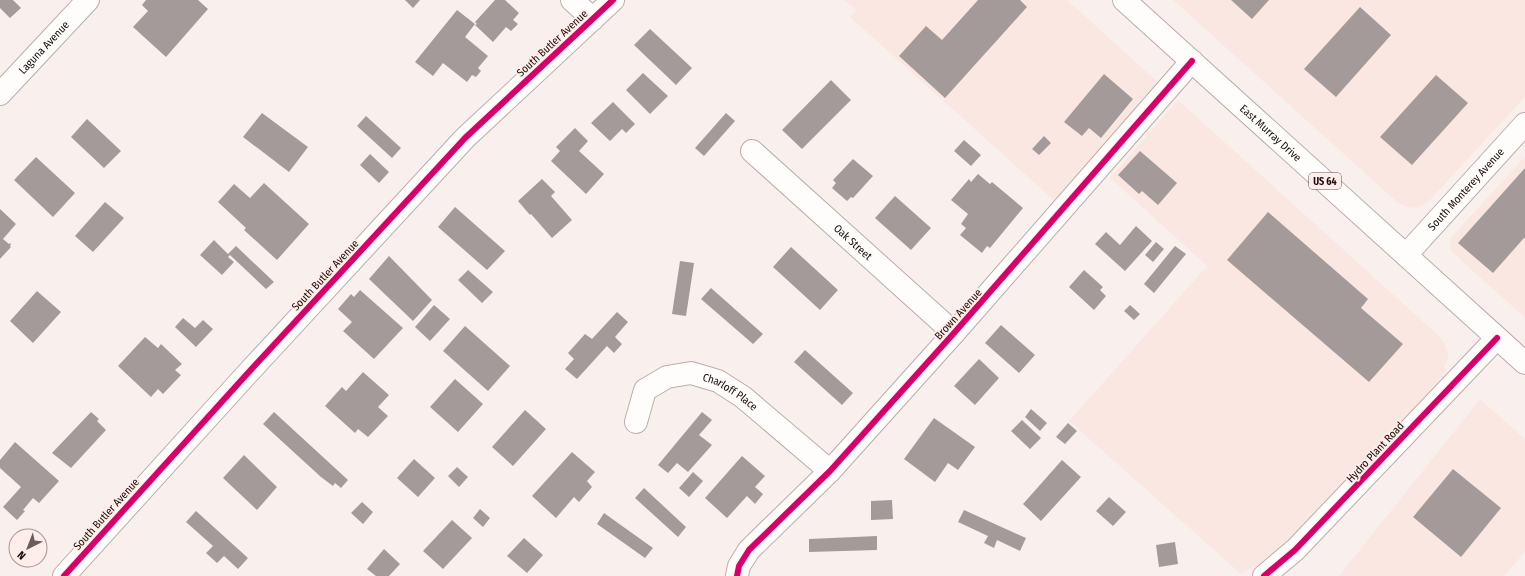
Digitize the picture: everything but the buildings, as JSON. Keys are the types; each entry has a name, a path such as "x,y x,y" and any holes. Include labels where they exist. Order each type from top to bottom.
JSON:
{"main road":[{"name":"Laguna Avenue","path":"0,94 88,0"},
{"path":"572,0 593,19"},
{"name":"South Butler Avenue","path":"64,576 247,374 465,138 613,0"},
{"name":"East Murray Drive","path":"1124,0 1525,363"},
{"name":"Brown Avenue","path":"737,576 739,566 749,550 830,471 954,333 1192,61"},
{"name":"South Monterey Avenue","path":"1406,255 1525,124"},
{"name":"Oak Street","path":"752,151 954,333"},
{"name":"Hydro Plant Road","path":"1264,576 1295,550 1497,338"},
{"name":"Charloff Place","path":"636,422 645,390 667,378 691,373 718,381 743,397 830,471"}],"shaded area":[{"path":"844,0 1067,0 1158,82 1057,203 850,17 856,10"},
{"path":"1173,0 1525,0 1525,97 1429,201 1415,208 1403,206"},
{"path":"1178,100 1439,336 1444,342 1448,353 1444,367 1447,370 1430,391 1291,537 1264,561 1241,574 1069,421 1207,266 1110,178"},
{"path":"1525,157 1525,318 1452,252 1450,246 1451,238 1454,234"},
{"path":"1480,399 1525,439 1525,552 1504,576 1339,576"}],"cycle path":[{"path":"64,576 247,374 465,138 613,0"},
{"path":"737,576 739,566 749,550 830,471 954,333 1192,61"},
{"path":"1264,576 1295,550 1497,338"}]}
